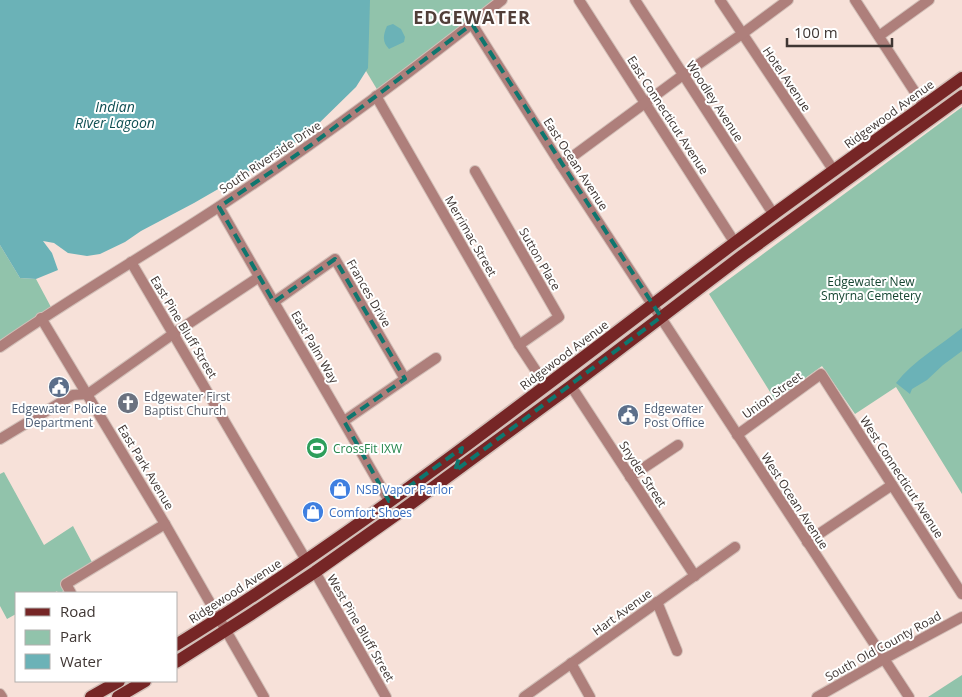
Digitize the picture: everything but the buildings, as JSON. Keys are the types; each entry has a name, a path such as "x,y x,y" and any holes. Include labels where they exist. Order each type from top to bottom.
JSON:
{"main road":[{"name":"Ridgewood Avenue","path":"178,644 306,560 389,501 505,417 735,243 962,78"},
{"path":"942,111 944,100 962,86"},
{"path":"178,661 319,568 455,471 571,386 743,255 962,96"},
{"path":"856,173 859,162 916,120 922,107"},
{"path":"455,471 463,455 502,427 505,423 505,417"},
{"path":"319,568 326,555 386,513 389,501"},
{"path":"91,697 117,682"},
{"path":"126,695 144,682"}],"street":[{"name":"South Riverside Drive","path":"0,347 41,318 219,206 311,145 502,0"},
{"name":"East Connecticut Avenue","path":"579,0 735,243"},
{"name":"Woodley Avenue","path":"635,0 774,215"},
{"name":"Hotel Avenue","path":"720,0 834,171"},
{"path":"855,0 922,107"},
{"path":"879,36 930,0"},
{"path":"561,165 786,1"},
{"name":"East Ocean Avenue","path":"472,24 661,318"},
{"name":"Merrimac Street","path":"376,96 519,345 546,386"},
{"name":"Sutton Place","path":"475,171 559,317 519,345"},
{"name":"East Palm Way","path":"219,206 389,501"},
{"name":"Frances Drive","path":"274,302 335,259 405,379"},
{"name":"East Pine Bluff Street","path":"131,262 306,560"},
{"path":"0,439 72,395 88,394 259,277"},
{"name":"East Park Avenue","path":"41,318 165,524 264,697"},
{"name":"West Ocean Avenue","path":"661,318 909,697"},
{"path":"344,421 436,358"},
{"name":"Union Street","path":"737,435 821,374"},
{"name":"West Connecticut Avenue","path":"821,374 962,594"},
{"name":"Snyder Street","path":"571,386 695,576"},
{"path":"630,477 678,445"},
{"path":"807,542 892,485"},
{"path":"70,592 66,584 165,524"},
{"name":"Hart Avenue","path":"524,697 735,547"},
{"name":"West Pine Bluff Street","path":"319,568 386,697"},
{"path":"657,602 677,651"},
{"name":"South Old County Road","path":"816,697 962,617"},
{"path":"571,663 590,697"}],"highlighted area":[{"path":"472,24 661,317 455,471 462,448 389,501 344,421 405,379 335,259 274,302 219,207 311,145"}],"green space":[{"path":"365,0 496,0 378,91 363,66"},
{"name":"Edgewater New Smyrna Cemetery","path":"962,107 962,494 896,387 855,414 822,366 775,400 709,294"},
{"path":"0,245 20,278 36,279 52,309 0,342"},
{"path":"4,472 44,545 73,526 93,564 62,592 15,592 15,615 7,619 0,606 0,474"},
{"path":"962,675 962,697 928,697"}],"water":[{"name":"Indian River Lagoon","path":"0,0 370,0 368,68 356,87 310,132 281,153 141,231 125,242 100,254 87,256 68,253 54,243 43,241 52,253 58,270 36,279 20,278 0,245"},
{"path":"393,24 401,29 405,37 404,42 389,49 385,44 384,35 387,26"},
{"path":"962,328 962,351 927,380 912,389 910,394 896,383 919,360"}],"place":[{"name":"Edgewater Police Department","path":"59,387"},
{"name":"Edgewater First Baptist Church","path":"128,403"},
{"name":"Edgewater Post Office","path":"628,415"},
{"name":"CrossFit IXW","path":"317,448"},
{"name":"NSB Vapor Parlor","path":"340,489"},
{"name":"Comfort Shoes","path":"313,512"}],"district":[{"name":"EDGEWATER","path":"472,17"}]}
